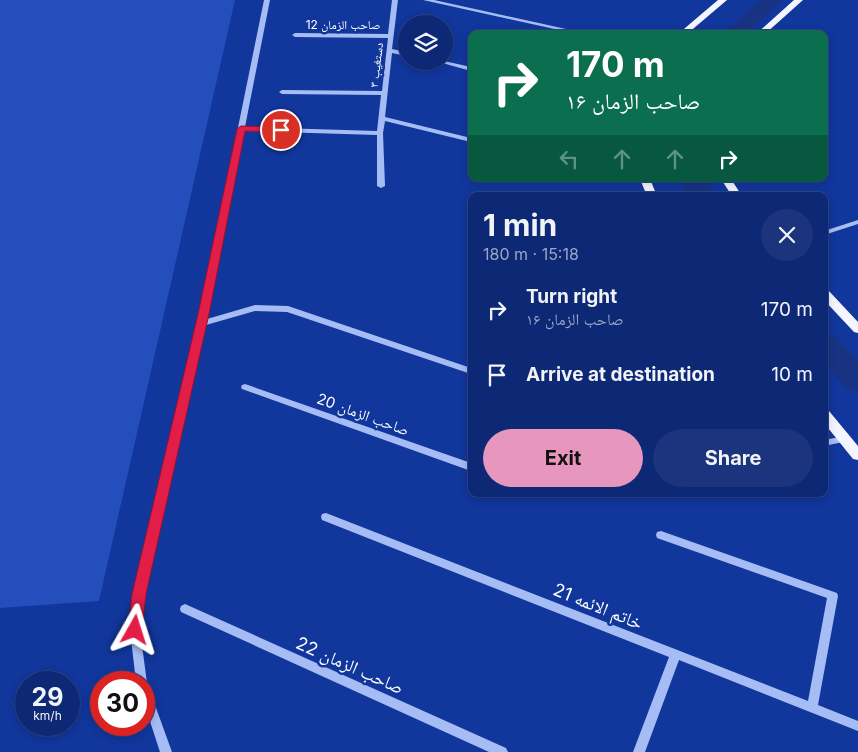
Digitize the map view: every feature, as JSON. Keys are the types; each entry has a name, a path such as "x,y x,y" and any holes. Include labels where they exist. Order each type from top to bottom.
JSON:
{"main road":[{"path":"687,30 723,0"},
{"path":"765,30 799,0"},
{"path":"828,297 858,329"},
{"path":"828,419 858,455"}],"street":[{"path":"141,671 135,630 139,594 201,324 267,0"},
{"name":"دستغیب ۳","path":"380,133 395,0"},
{"path":"426,0 567,30"},
{"name":"صاحب الزمان 12","path":"295,35 391,36"},
{"path":"389,50 398,52"},
{"path":"453,65 468,68"},
{"path":"282,92 384,93"},
{"path":"381,118 468,139"},
{"path":"241,129 380,133 381,186"},
{"path":"828,232 858,222"},
{"path":"201,324 254,308 288,309 468,370"},
{"name":"صاحب الزمان 20","path":"245,387 468,466"},
{"path":"828,441 845,439"},
{"name":"خاتم الائمه 21","path":"326,517 858,726"},
{"path":"661,535 833,596 812,708"},
{"name":"صاحب الزمان 22","path":"185,609 502,752"},
{"path":"639,752 675,655"},
{"path":"155,720 166,752"}],"shaded area":[{"path":"0,0 235,0 99,601 0,608"}],"waterway":[{"path":"737,30 773,0"},
{"path":"694,182 699,192"},
{"path":"828,347 858,381"}],"route":[{"path":"135,630 139,594 204,314 241,129 281,130"}]}
